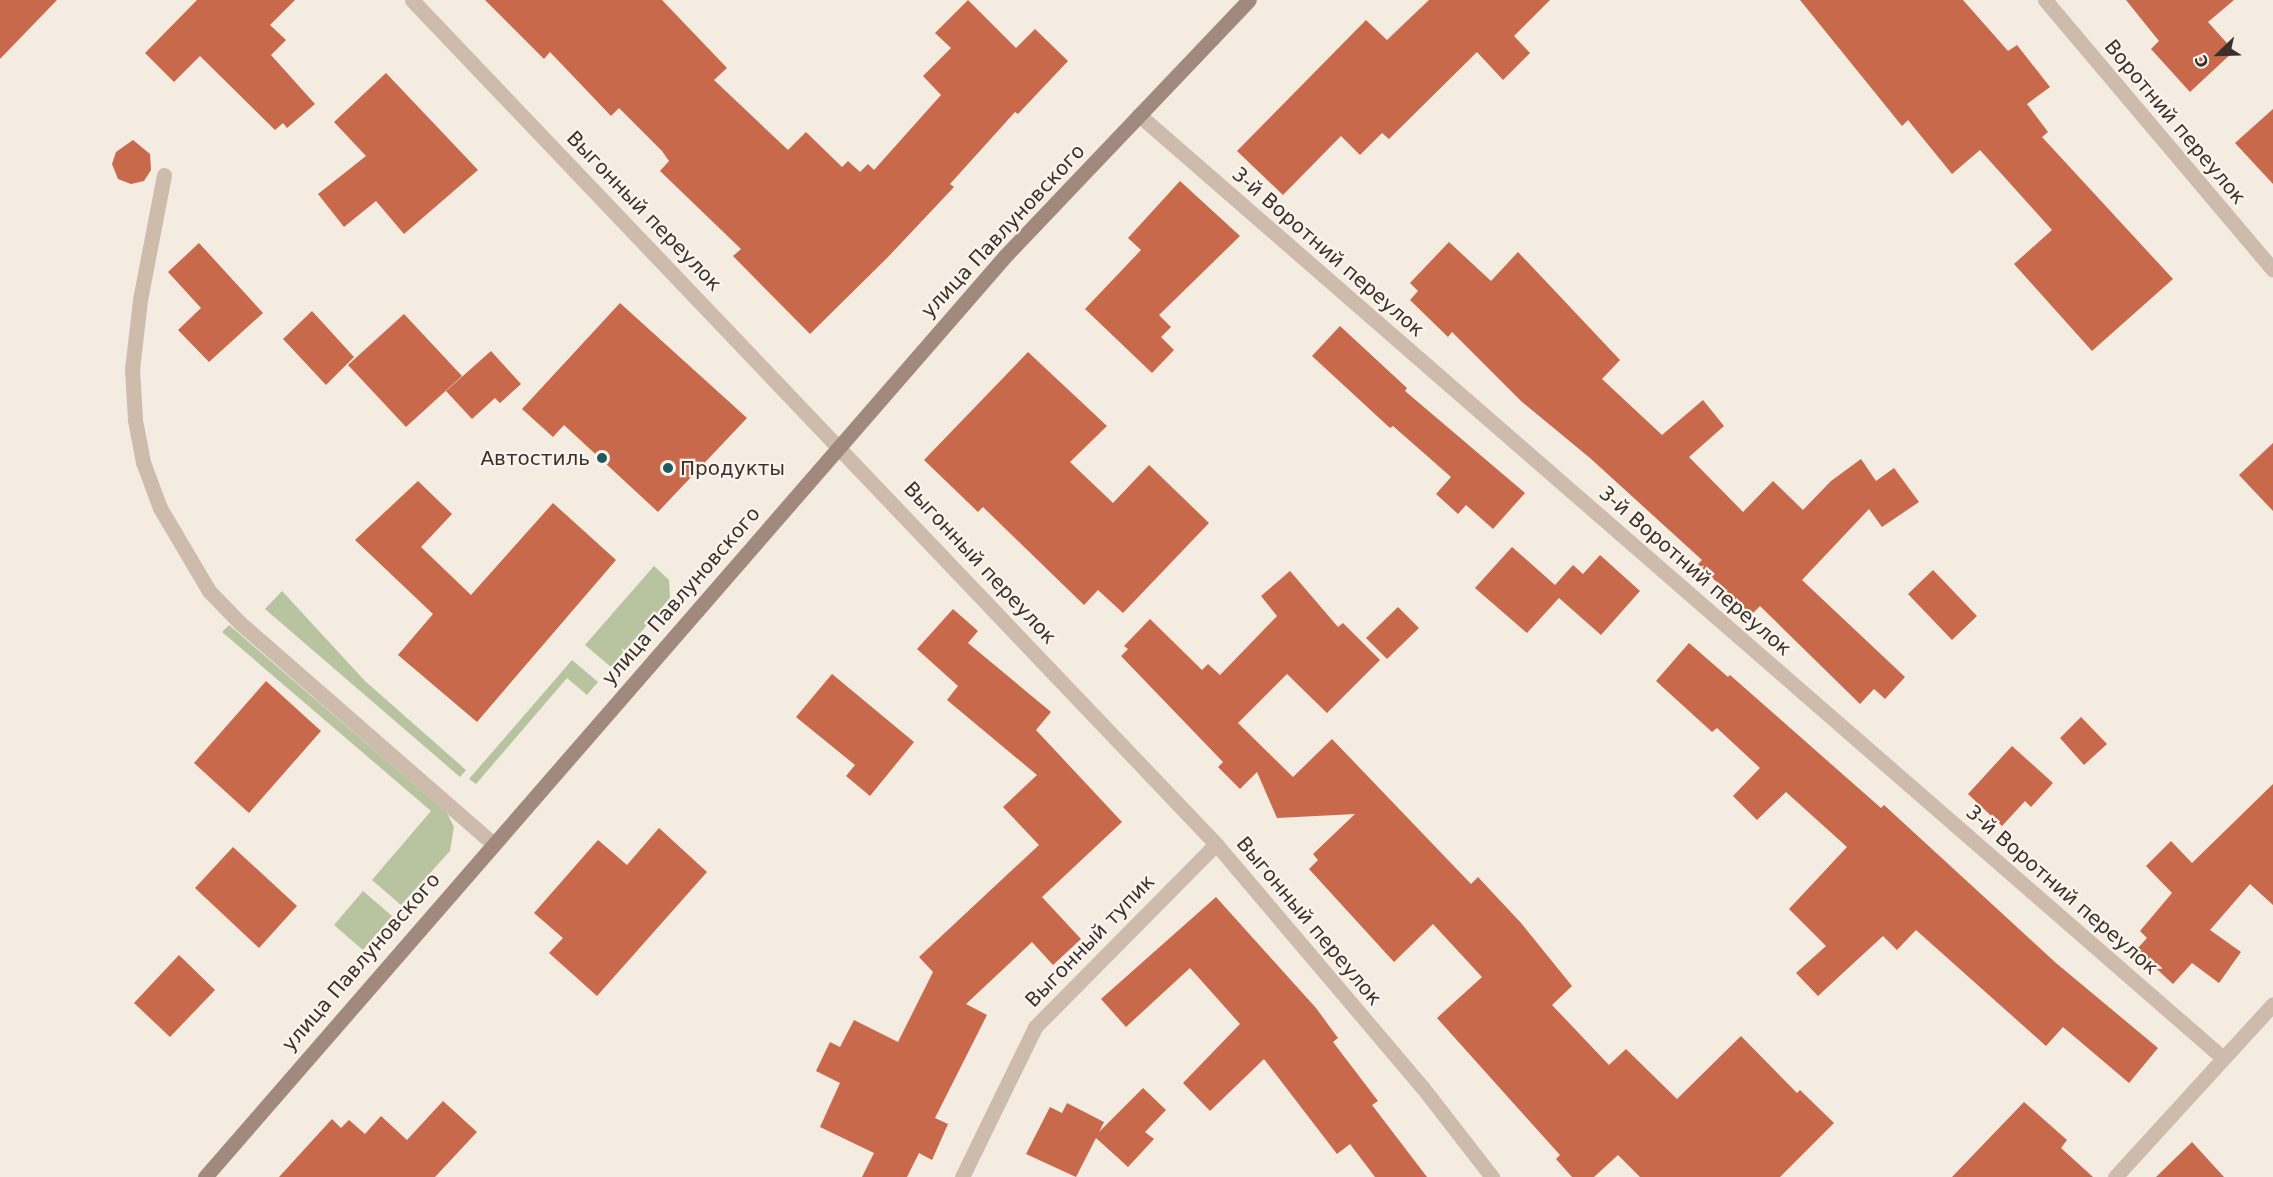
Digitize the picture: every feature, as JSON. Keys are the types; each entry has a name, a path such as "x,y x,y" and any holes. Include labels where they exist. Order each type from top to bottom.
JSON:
{"street":[{"name":"Выгонный переулок","path":"412,0 1216,844 1423,1088 1492,1177"},
{"name":"улица Павлуновского","path":"205,1177 492,843 1006,255 1250,0"},
{"name":"Воротний переулок","path":"2045,0 2270,262"},
{"name":"3-й Воротний переулок","path":"1139,115 2223,1058"},
{"path":"164,175 140,300 132,369 135,420 143,462 160,508 209,591 232,615 492,843"},
{"name":"Выгонный тупик","path":"962,1177 1035,1027 1216,844"},
{"path":"2115,1177 2273,1004"}],"green space":[{"path":"654,566 669,580 670,598 611,667 585,645"},
{"path":"282,591 365,681 466,770 460,777 265,609"},
{"path":"229,625 447,813 454,827 450,851 401,905 372,880 431,811 222,632"},
{"path":"572,660 598,682 587,695 567,678 476,784 469,779"},
{"path":"363,891 392,916 363,950 334,925"}],"building":[{"path":"0,0 57,0 0,59"},
{"path":"197,0 295,0 270,25 286,40 271,55 315,104 287,128 283,123 275,130 200,56 174,82 145,53"},
{"path":"485,0 662,0 727,68 714,80 788,150 806,132 842,167 848,161 860,172 868,164 874,170 941,95 923,76 951,48 935,33 968,0 1016,48 1035,29 1068,61 1018,114 1015,112 950,184 954,187 888,257 810,334 733,256 741,249 660,171 669,161 662,151 619,108 611,116 550,52 544,59"},
{"path":"1429,0 1550,0 1514,36 1530,53 1503,80 1477,52 1389,139 1382,133 1360,155 1341,136 1283,195 1237,151 1366,20 1387,40"},
{"path":"1800,0 1963,0 2008,51 2017,45 2050,87 2027,104 2048,132 2042,137 2173,279 2092,351 2014,264 2052,230 1980,150 1952,174 1908,120 1902,126"},
{"path":"2126,0 2234,0 2208,22 2234,51 2190,92 2151,49 2159,41"},
{"path":"386,73 478,170 404,234 376,201 344,227 318,194 366,156 334,122"},
{"path":"2273,109 2273,184 2235,143"},
{"path":"133,140 150,154 151,170 144,181 131,184 118,179 112,164 116,152"},
{"path":"1180,181 1240,236 1159,315 1171,327 1161,337 1174,350 1152,373 1085,309 1141,250 1128,238"},
{"path":"1449,242 1491,281 1518,252 1620,360 1602,379 1662,435 1703,400 1724,426 1689,457 1743,512 1773,481 1803,510 1831,481 1861,459 1876,481 1894,468 1919,502 1882,527 1869,509 1802,580 1905,677 1885,699 1874,689 1860,704 1760,606 1751,615 1698,564 1702,560 1590,458 1521,401 1452,332 1448,337 1410,300 1418,291 1410,283"},
{"path":"199,243 263,313 209,362 178,330 201,308 168,272"},
{"path":"620,303 747,418 658,512 564,425 553,437 522,409"},
{"path":"312,311 354,357 326,385 283,339"},
{"path":"404,314 462,376 406,427 348,365"},
{"path":"1340,326 1407,388 1405,391 1525,493 1493,529 1466,505 1458,514 1436,494 1451,477 1393,426 1390,428 1312,356"},
{"path":"491,351 521,384 500,403 495,398 472,419 446,391"},
{"path":"1028,352 1107,426 1070,462 1113,503 1149,465 1209,523 1123,613 1098,590 1084,605 983,507 978,512 924,460"},
{"path":"2273,443 2273,511 2239,475"},
{"path":"418,481 452,514 421,547 471,595 553,503 616,560 477,722 398,655 433,614 355,540"},
{"path":"1512,547 1555,585 1573,565 1583,574 1600,555 1640,591 1601,635 1559,598 1527,633 1475,588"},
{"path":"1933,570 1977,616 1952,640 1908,594"},
{"path":"1290,571 1338,627 1343,623 1380,660 1327,713 1287,674 1238,723 1293,777 1332,739 1471,884 1478,877 1521,923 1572,986 1552,1005 1609,1065 1626,1049 1677,1099 1741,1036 1797,1093 1800,1090 1834,1123 1780,1177 1640,1177 1618,1155 1594,1177 1572,1177 1556,1159 1560,1155 1437,1018 1482,977 1433,924 1394,962 1309,869 1318,860 1313,854 1355,814 1277,818 1257,772 1240,789 1218,767 1223,762 1121,656 1128,649 1124,646 1150,619 1202,670 1208,664 1220,675 1277,616 1261,596"},
{"path":"1398,607 1419,628 1387,659 1366,638"},
{"path":"953,609 978,631 968,643 1051,712 1036,730 1122,822 1042,897 1081,939 1053,965 1032,942 966,1004 987,1015 935,1118 948,1124 932,1160 919,1153 907,1177 862,1177 874,1153 820,1127 840,1083 816,1071 830,1042 840,1047 854,1020 898,1042 933,972 919,957 1039,845 1003,807 1037,775 947,700 958,686 917,649"},
{"path":"1689,643 1728,677 1730,675 1881,808 1884,805 2056,963 2158,1048 2129,1083 2063,1027 2046,1046 1916,930 1897,950 1883,936 1818,996 1796,973 1826,946 1789,909 1847,847 1786,792 1757,820 1733,796 1760,768 1717,728 1712,732 1656,681"},
{"path":"832,674 914,742 870,796 846,776 855,765 796,717"},
{"path":"266,681 321,731 249,813 194,763"},
{"path":"2081,717 2107,744 2084,765 2060,738"},
{"path":"2012,746 2053,783 2031,807 2025,801 2002,826 1968,794"},
{"path":"2273,784 2273,905 2250,884 2210,930 2241,952 2219,983 2192,963 2173,984 2136,950 2147,938 2140,931 2172,893 2146,866 2171,841 2192,863"},
{"path":"659,828 707,872 597,996 549,953 563,938 534,913 598,840 627,865"},
{"path":"233,847 297,906 259,948 195,888"},
{"path":"1216,897 1316,1008 1338,1038 1333,1042 1378,1101 1372,1105 1427,1177 1375,1177 1350,1144 1337,1154 1264,1059 1210,1111 1183,1083 1240,1024 1190,968 1126,1027 1101,999"},
{"path":"179,955 215,990 170,1037 134,1003"},
{"path":"1143,1088 1166,1110 1145,1132 1154,1139 1128,1167 1096,1138 1076,1177 1026,1154 1050,1107 1062,1113 1067,1103 1104,1122 1099,1132"},
{"path":"443,1101 477,1132 435,1177 279,1177 332,1119 341,1128 349,1120 365,1134 381,1116 407,1140"},
{"path":"2024,1102 2067,1140 2061,1148 2093,1177 1952,1177"},
{"path":"2192,1142 2224,1177 2156,1177"}],"place":[{"name":"Автостиль","path":"602,458"},
{"name":"Продукты","path":"668,468"}]}
